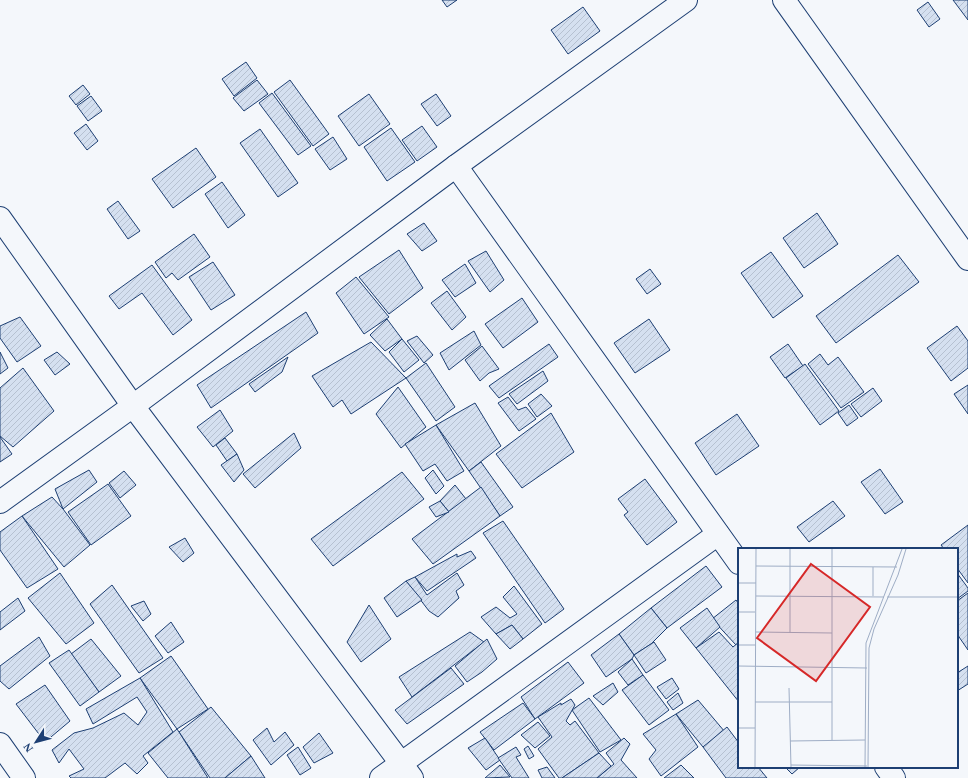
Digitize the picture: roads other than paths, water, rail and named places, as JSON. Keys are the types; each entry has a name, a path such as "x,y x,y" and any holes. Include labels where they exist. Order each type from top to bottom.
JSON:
{"street":[{"path":"0,502 133,406 456,166 686,0"},
{"path":"784,0 968,259"},
{"path":"456,166 738,562"},
{"path":"0,218 133,406 406,771"},
{"path":"381,778 406,771 718,534"},
{"path":"0,744 24,778"},
{"path":"887,768 894,778"}]}
